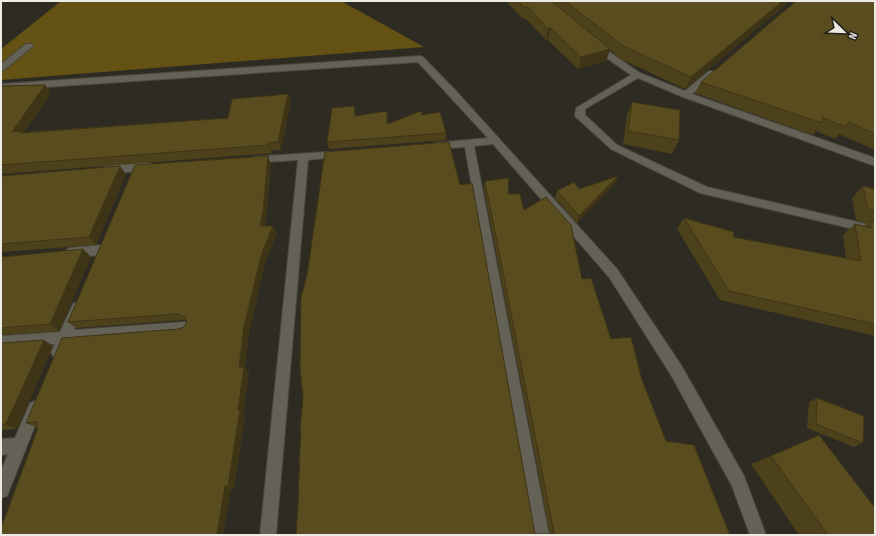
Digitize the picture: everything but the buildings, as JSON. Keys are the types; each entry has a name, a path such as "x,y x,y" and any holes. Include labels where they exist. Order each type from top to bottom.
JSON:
{"street":[{"path":"591,42 609,57 637,75 686,95 875,162"},
{"path":"1,68 29,46"},
{"path":"1,87 420,59 613,273 676,370 738,482 758,535"},
{"path":"686,95 721,65"},
{"path":"637,75 581,108 580,116 614,147 704,190 875,230"},
{"path":"422,147 494,141"},
{"path":"469,143 541,535"},
{"path":"242,161 350,153"},
{"path":"268,535 303,157"},
{"path":"96,171 158,166"},
{"path":"129,182 135,168"},
{"path":"95,265 106,237"},
{"path":"62,253 100,250"},
{"path":"53,366 83,294"},
{"path":"1,342 184,328"},
{"path":"1,490 40,395"},
{"path":"1,447 19,445"}],"shaded area":[{"path":"61,1 341,1 424,47 1,80 1,49"}]}
